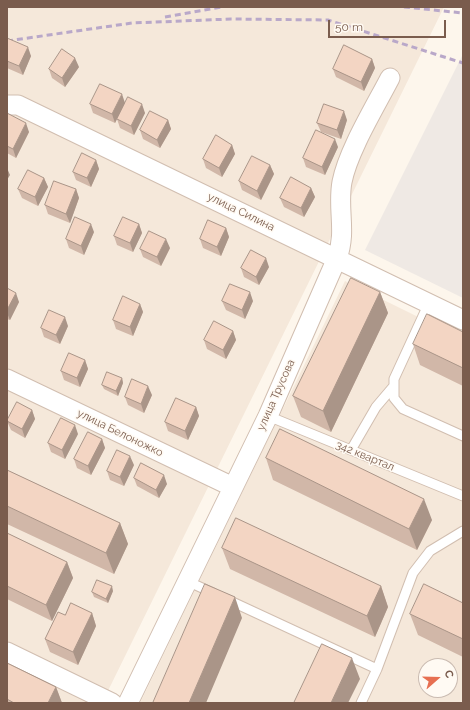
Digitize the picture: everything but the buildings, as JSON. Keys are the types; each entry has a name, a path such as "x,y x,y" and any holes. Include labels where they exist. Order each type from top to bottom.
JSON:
{"street":[{"name":"улица Трусова","path":"128,703 268,416 337,258 342,245 342,182 351,154 390,78"},
{"name":"улица Силина","path":"12,105 337,258 463,320"},
{"name":"улица Белоножко","path":"7,379 233,487"},
{"path":"7,652 112,703"}],"lane":[{"path":"428,303 397,371 393,387 394,398 403,409 463,436"},
{"path":"351,450 376,407 393,387"},
{"name":"342 квартал","path":"268,416 463,496"},
{"path":"361,703 377,670 413,573 430,551 463,532"},
{"path":"187,581 377,670"}],"shaded area":[{"path":"7,7 444,7 102,703 7,703"},
{"path":"463,54 463,298 365,250"},
{"path":"345,281 463,339 463,703 140,703"}],"railway":[{"path":"165,17 222,7"},
{"path":"404,7 463,13"},
{"path":"7,41 132,23 231,19 328,20 463,63"}]}
